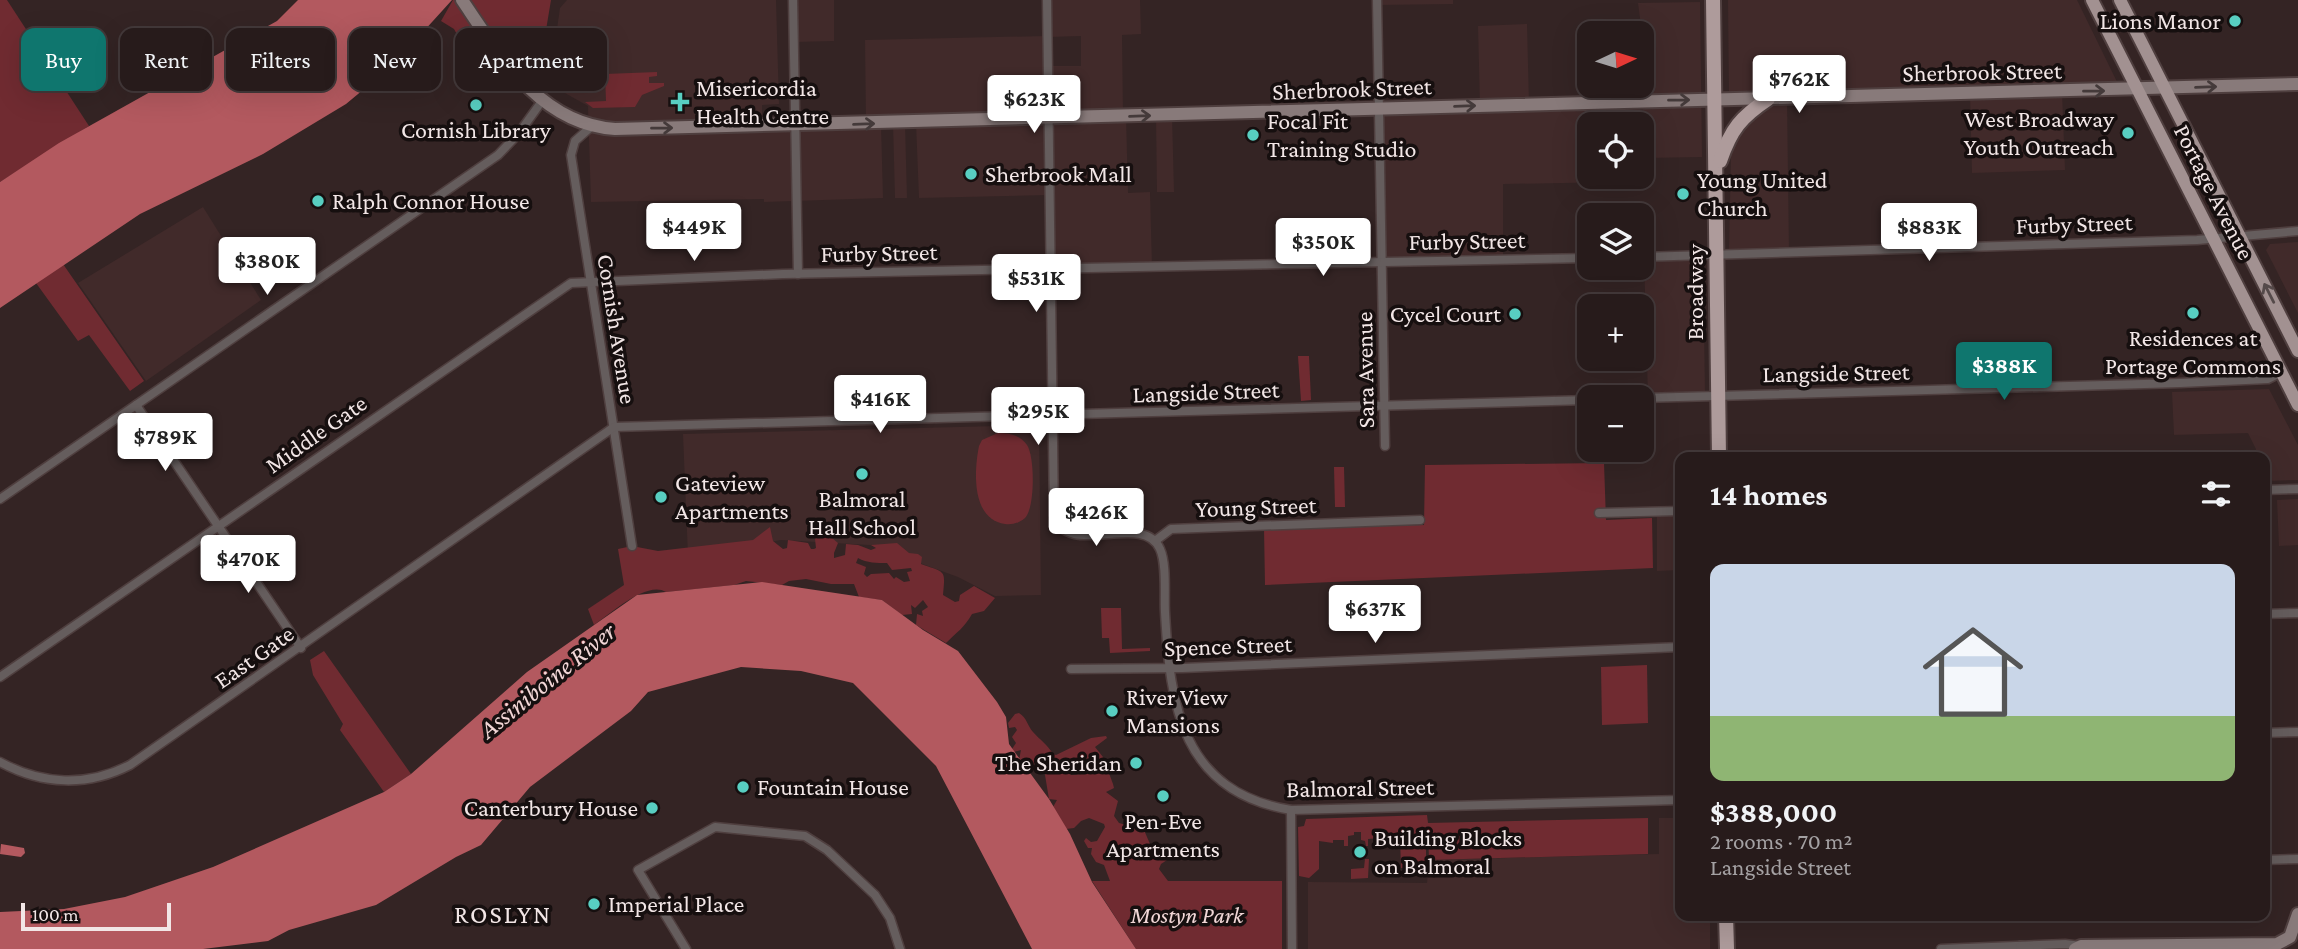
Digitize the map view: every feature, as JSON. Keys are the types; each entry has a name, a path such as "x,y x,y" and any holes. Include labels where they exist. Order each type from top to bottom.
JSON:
{"highway":[{"name":"Broadway","path":"1713,0 1720,452"},
{"path":"1716,173 1727,141 1736,125 1749,111 1768,99"},
{"path":"1726,921 1727,949"}],"main road":[{"name":"Sherbrook Street","path":"462,0 505,62 542,101 592,126 624,129 2298,85"},
{"name":"Portage Avenue","path":"2092,0 2298,405"},
{"name":"Portage Avenue","path":"2120,0 2298,351"},
{"path":"2078,947 2262,947 2283,943 2293,931 2298,914"}],"street":[{"path":"793,0 799,274"},
{"path":"1047,0 1054,515 1059,526 1072,534 1137,534 1155,541"},
{"name":"Sara Avenue","path":"1377,0 1385,446"},
{"path":"0,499 498,155 519,133 542,101"},
{"name":"Cornish Avenue","path":"592,126 575,141 571,151 632,546"},
{"name":"Furby Street","path":"1654,257 2214,239 2298,231"},
{"name":"Furby Street","path":"590,281 799,274 1577,258"},
{"name":"Middle Gate","path":"0,677 566,285 590,281"},
{"name":"Langside Street","path":"1654,398 2180,383 2268,379 2282,372"},
{"name":"Langside Street","path":"614,428 1577,400"},
{"path":"136,405 300,648"},
{"name":"East Gate","path":"0,761 27,774 56,781 92,780 113,774 143,758 614,428"},
{"path":"2270,490 2298,489"},
{"path":"1599,513 1675,511"},
{"name":"Young Street","path":"1155,541 1171,530 1420,520"},
{"name":"Balmoral Street","path":"1155,541 1162,554 1169,668 1173,698 1181,725 1192,747 1210,771 1226,786 1255,801 1291,810 1675,800"},
{"path":"2270,614 2298,613"},
{"name":"Spence Street","path":"1071,669 1169,668 1675,647"},
{"path":"2270,733 2298,732"},
{"path":"1291,810 1292,949"},
{"path":"687,949 638,870 715,827 806,836 827,850 875,895 890,918 900,949"},
{"path":"2270,860 2298,859"},
{"path":"1941,949 2025,948 2065,944 2078,947"}],"shaded area":[{"path":"567,0 776,0 779,104 762,105 762,126 866,123 865,40 1046,36 1047,0 1140,0 1141,34 1122,35 1123,116 1126,116 1128,193 1150,192 1152,267 1050,269 1049,195 919,198 916,123 905,123 907,198 895,198 893,123 881,124 883,198 764,202 764,199 591,202 588,106 561,91 607,91 607,28 557,28 560,8","holes":["1081,36 1081,66 1047,66 1047,37"]},
{"path":"793,0 834,0 834,41 794,42"},
{"path":"1377,0 1453,0 1453,4 1377,5"},
{"path":"1728,0 2077,0 2121,90 2062,92 2065,170 1972,173 1970,94 1787,98 1789,253 1729,254 1731,152 1745,124 1777,99 1729,99"},
{"path":"1700,2 1702,157 1654,158 1654,112 1643,112 1643,98 1654,98 1654,21 1640,21 1638,3"},
{"path":"1527,24 1529,104 1615,102 1615,112 1577,112 1577,183 1503,184 1503,260 1383,262 1379,109 1480,106 1478,26"},
{"path":"1156,115 1172,115 1174,192 1157,192"},
{"path":"203,207 261,300 146,381 78,283"},
{"path":"2298,242 2298,313 2266,250 2270,244"},
{"path":"1703,255 1705,396 1654,398 1654,385 1648,385 1647,371 1654,371 1654,294 1645,294 1645,280 1654,280 1654,257"},
{"path":"2269,389 2298,445 2298,480 2270,481 2270,452 2256,452 2248,433 2174,435 2172,392"},
{"name":"Balmoral Hall School","path":"1039,425 1041,595 995,596 958,577 870,545 781,540 688,556 683,434"},
{"path":"1783,450 1783,452 1733,452"},
{"path":"2298,499 2298,545 2279,546 2277,500"},
{"path":"1675,511 1675,570 1657,571 1657,512"},
{"path":"1659,818 1675,818 1675,921 1710,921 1710,949 1308,949 1308,882 1427,883 1429,860 1659,854"}],"green space":[{"path":"0,0 7,0 25,28 21,28 21,91 66,91 89,126 0,182"},
{"path":"453,0 551,0 546,28 455,28 455,31 441,21"},
{"path":"657,72 657,76 649,77 649,83 664,83 664,86 642,95 635,107 593,108 585,102 606,101 607,74"},
{"path":"63,264 144,381 130,391 89,335 78,341 36,283"},
{"path":"1298,356 1309,356 1311,400 1301,401"},
{"path":"998,433 1018,437 1030,451 1033,482 1031,504 1025,518 1013,524 994,520 986,513 977,492 979,446 982,440"},
{"path":"1860,450 1860,452 1828,452"},
{"path":"1604,463 1606,520 1652,518 1653,568 1265,585 1264,528 1424,525 1425,465"},
{"path":"1334,467 1344,467 1345,507 1335,507"},
{"path":"770,527 773,541 783,549 787,548 788,540 808,543 811,549 814,549 815,539 826,533 838,543 834,558 845,555 846,544 871,550 876,548 871,545 897,543 909,553 922,557 921,564 940,571 944,577 943,595 955,602 959,601 960,595 974,586 995,598 984,611 972,614 946,643 916,625 917,614 923,616 922,611 928,607 923,600 915,608 911,605 912,614 902,615 882,600 859,597 854,584 831,584 806,579 789,581 782,585 746,581 734,585 666,592 649,591 629,600 594,625 588,609 624,585 618,549 632,546 658,551 753,540","holes":["858,558 887,563 892,570 911,568 912,571 907,572 910,581 904,582 896,577 894,579 889,573 871,574 867,577 864,574 866,567 856,563"]},
{"path":"1101,608 1121,608 1122,649 1150,648 1150,651 1110,653 1109,638 1102,638"},
{"path":"324,651 411,774 384,792 340,730 343,724 313,675 310,660"},
{"path":"1647,665 1648,723 1602,725 1601,667"},
{"name":"Mostyn Park","path":"1015,714 1022,715 1033,732 1056,755 1091,738 1106,736 1107,738 1095,747 1103,757 1114,788 1106,792 1118,801 1114,816 1119,823 1144,830 1150,844 1161,845 1166,849 1167,860 1159,869 1168,881 1282,881 1282,949 1136,949 1092,881 1110,881 1104,865 1096,862 1091,854 1092,848 1088,848 1084,841 1086,838 1091,842 1097,841 1104,824 1089,818 1074,828 1066,829 1053,807 1057,800 1049,799 1045,775 1049,769 1044,767 1046,758 1042,757 1028,770 1019,760 1021,750 1014,752 1012,749 1016,743 1012,737 1017,730 1015,727 1009,728 1008,723","holes":["1075,758 1087,766 1088,772 1082,770 1081,774 1071,775 1069,769 1065,770 1066,759 1071,761"]},
{"path":"1427,815 1428,823 1648,818 1648,854 1429,860 1426,828 1426,866 1401,868 1400,838 1387,838 1386,841 1381,841 1381,838 1368,839 1366,846 1365,841 1361,840 1361,832 1354,832 1354,835 1348,836 1348,846 1344,846 1344,840 1333,840 1333,843 1319,841 1319,869 1309,878 1299,876 1298,827 1304,826 1306,819"},
{"path":"1365,859 1369,859 1368,878 1351,879 1351,869 1364,868"}],"water":[{"path":"298,0 452,0 427,28 349,28 349,91 362,91 346,104 263,154 140,214 0,308 0,182 59,143 152,91 212,91 212,57 226,50 226,91 335,91 335,28 264,28 277,21"},
{"name":"Assiniboine River","path":"762,582 882,600 958,651 1006,717 1009,744 1049,799 1070,834 1092,882 1136,949 1032,949 936,766 853,683 801,671 741,667 648,692 631,711 530,787 481,845 376,905 289,930 268,941 203,949 0,949 0,912 64,909 125,897 213,867 384,792 411,774 527,672 637,595"},
{"path":"1,844 24,848 25,853 21,857 0,854"}],"place":[{"name":"Lions Manor","path":"2235,21"},
{"name":"Misericordia Health Centre","path":"680,102"},
{"name":"Cornish Library","path":"476,105"},
{"name":"West Broadway Youth Outreach","path":"2128,133"},
{"name":"Focal Fit Training Studio","path":"1253,135"},
{"name":"Sherbrook Mall","path":"971,174"},
{"name":"Young United Church","path":"1683,194"},
{"name":"Ralph Connor House","path":"318,201"},
{"name":"Residences at Portage Commons","path":"2193,313"},
{"name":"Cycel Court","path":"1515,314"},
{"name":"Balmoral Hall School","path":"862,474"},
{"name":"Gateview Apartments","path":"661,497"},
{"name":"River View Mansions","path":"1112,711"},
{"name":"The Sheridan","path":"1136,763"},
{"name":"Fountain House","path":"743,787"},
{"name":"Pen-Eve Apartments","path":"1163,796"},
{"name":"Canterbury House","path":"652,808"},
{"name":"Building Blocks on Balmoral","path":"1360,852"},
{"name":"Imperial Place","path":"594,904"}],"district":[{"name":"ROSLYN","path":"503,914"}]}
